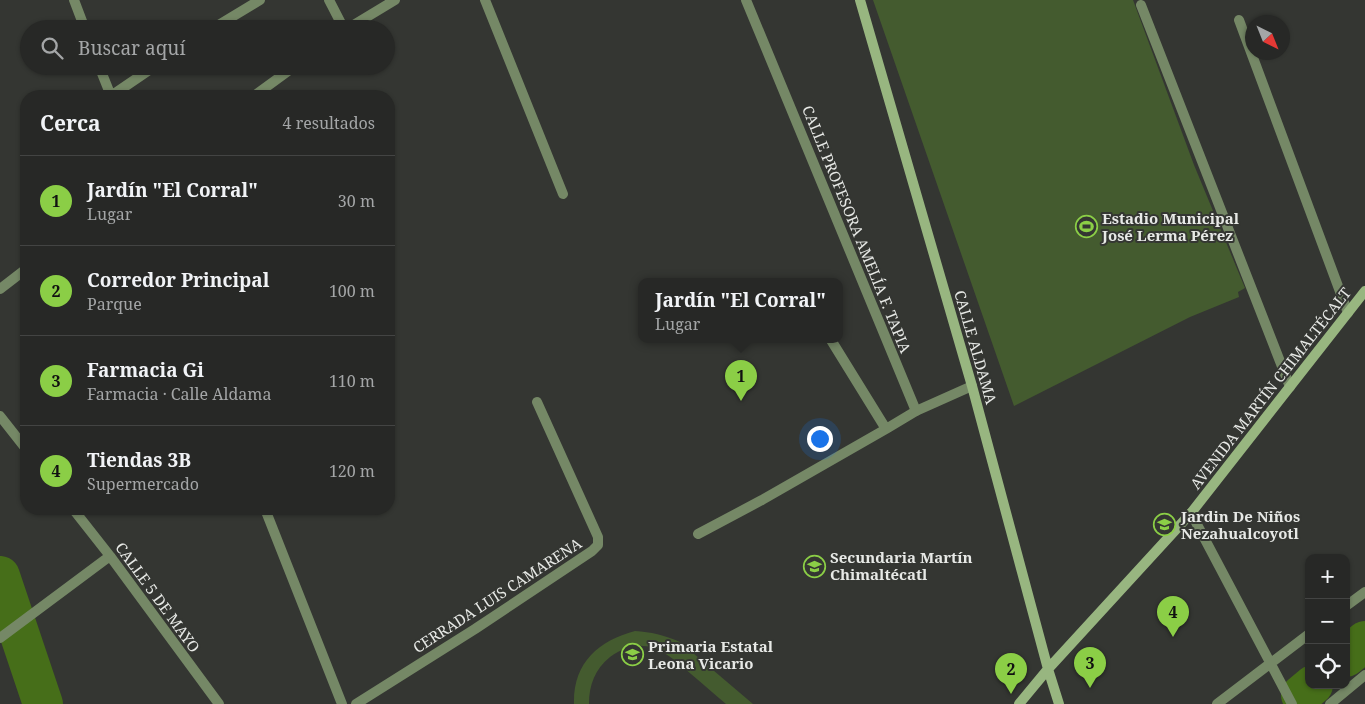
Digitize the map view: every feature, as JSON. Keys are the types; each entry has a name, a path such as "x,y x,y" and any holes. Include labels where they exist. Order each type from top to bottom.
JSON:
{"main road":[{"name":"CALLE ALDAMA","path":"860,0 972,386 1059,704"},
{"name":"AVENIDA MARTÍN CHIMALTÉCALT","path":"1019,704 1048,669 1192,513 1365,291"}],"street":[{"path":"74,0 82,20"},
{"path":"227,20 260,0"},
{"path":"329,0 340,20"},
{"path":"361,20 395,0"},
{"path":"485,0 563,194"},
{"name":"CALLE PROFESORA AMELÍA F. TAPIA","path":"746,0 916,412"},
{"path":"1141,5 1290,387"},
{"path":"1238,20 1348,312"},
{"path":"103,75 109,90"},
{"path":"120,90 142,75"},
{"path":"262,90 283,75"},
{"path":"0,290 20,274"},
{"path":"833,343 886,429"},
{"path":"698,534 762,500 916,412 972,386"},
{"name":"CERRADA LUIS CAMARENA","path":"356,704 483,624 592,552 598,545 598,537 536,402"},
{"path":"0,416 20,441"},
{"path":"1192,513 1292,704"},
{"name":"CALLE 5 DE MAYO","path":"78,515 219,704"},
{"path":"267,515 342,704"},
{"path":"0,638 110,556"},
{"path":"1350,603 1365,592"},
{"path":"1217,704 1305,637"},
{"path":"1330,704 1365,675"}],"green space":[{"name":"Estadio Municipal José Lerma Pérez","path":"873,0 1133,0 1194,165 1245,288 1238,292 1239,297 1190,317 1014,406"},
{"path":"635,631 658,634 680,642 753,704 726,704 663,652 643,646 633,646 610,657 600,667 590,690 589,704 574,704 578,677 590,656 610,641"}],"waterway":[{"path":"0,576 43,704"},
{"path":"1350,654 1365,641"},
{"path":"1301,695 1308,689"}],"place":[{"name":"Estadio Municipal José Lerma Pérez","path":"1086,227"},
{"name":"Jardín \"El Corral\"","path":"741,401"},
{"name":"Jardin De Niños Nezahualcoyotl","path":"1165,525"},
{"name":"Secundaria Martín Chimaltécatl","path":"814,566"},
{"name":"Tiendas 3B","path":"1173,637"},
{"name":"Primaria Estatal Leona Vicario","path":"632,655"},
{"name":"Farmacia Gi","path":"1090,688"},
{"name":"Corredor Principal","path":"1011,694"}]}
